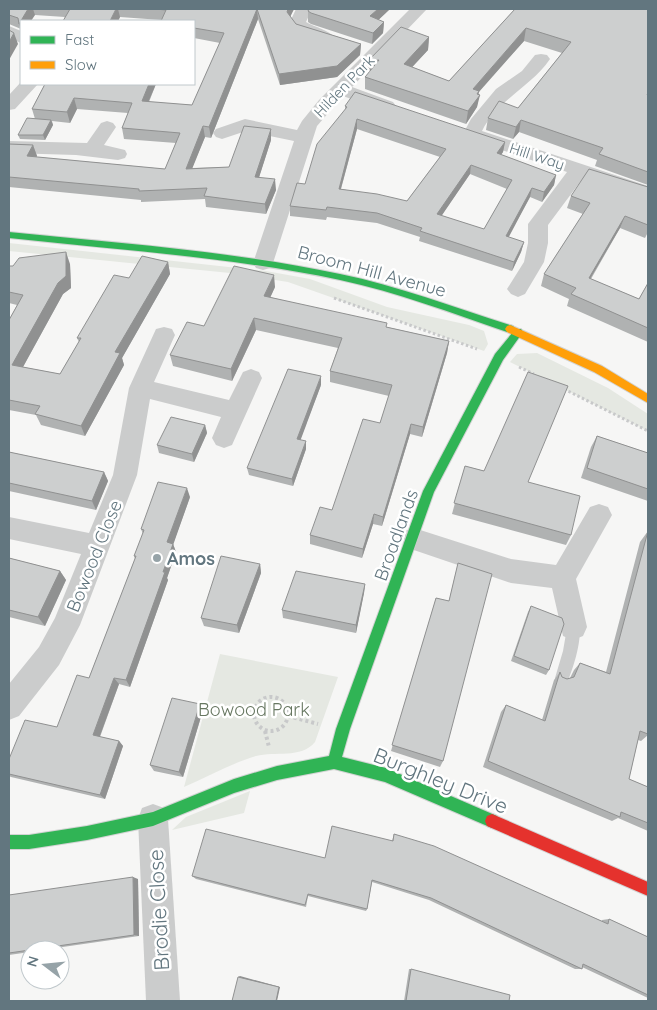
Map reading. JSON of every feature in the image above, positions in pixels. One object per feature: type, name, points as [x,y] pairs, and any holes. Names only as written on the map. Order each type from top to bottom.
[{"type":"street","name":"Hilden Park","points":[[262,263],[302,137],[315,115],[340,89],[369,50],[419,9]]},
{"type":"street","points":[[303,11],[296,24],[312,33],[344,41]]},
{"type":"street","points":[[9,31],[20,37]]},
{"type":"street","name":"Hill Way","points":[[541,59],[528,75],[502,94],[477,123],[463,131],[648,193]]},
{"type":"street","points":[[9,104],[28,85]]},
{"type":"street","points":[[340,89],[404,112]]},
{"type":"street","points":[[222,134],[245,126],[302,137]]},
{"type":"street","points":[[93,148],[107,127]]},
{"type":"street","points":[[9,147],[93,148],[118,154]]},
{"type":"street","points":[[518,289],[534,262],[538,243],[538,224],[579,170]]},
{"type":"street","name":"Broom Hill Avenue","points":[[9,235],[262,263],[314,271],[386,289],[518,332],[598,369],[648,399]]},
{"type":"street","name":"Broadlands","points":[[334,762],[343,730],[430,491],[499,357],[518,332]]},
{"type":"street","name":"Bowood Close","points":[[9,706],[49,656],[66,625],[126,475],[140,388],[164,335]]},
{"type":"street","points":[[224,438],[251,378]]},
{"type":"street","points":[[140,388],[236,411]]},
{"type":"street","points":[[573,627],[562,578],[600,515]]},
{"type":"street","points":[[9,528],[97,546]]},
{"type":"street","points":[[414,539],[511,571],[562,578]]},
{"type":"street","name":"Burghley Drive","points":[[9,842],[30,842],[87,833],[153,819],[234,786],[277,773],[334,762],[386,774],[648,889]]},
{"type":"street","name":"Brodie Close","points":[[153,819],[163,1001]]},
{"type":"lane","points":[[562,678],[570,651],[573,627]]},
{"type":"path","points":[[332,297],[499,357],[536,375]]},
{"type":"path","points":[[562,388],[648,431]]},
{"type":"path","points":[[276,696],[286,704],[288,716],[282,727],[271,732],[256,725],[254,710],[262,699],[276,696]]},
{"type":"path","points":[[288,716],[343,730]]},
{"type":"green space","points":[[9,243],[266,271],[310,279],[387,307],[469,325],[484,331],[488,344],[484,351],[288,282],[230,273],[9,251]]},
{"type":"green space","points":[[537,353],[608,388],[648,414],[648,431],[510,362],[517,354]]},
{"type":"green space","name":"Bowood Park","points":[[220,654],[338,677],[315,742],[309,747],[295,753],[256,756],[184,787]]},
{"type":"green space","points":[[250,791],[244,813],[172,830],[186,817]]},
{"type":"building","points":[[9,9],[28,9],[19,24],[18,18],[9,15]]},
{"type":"building","points":[[70,9],[116,9],[110,20],[64,20]]},
{"type":"building","points":[[155,9],[257,9],[209,127],[203,126],[186,169],[229,167],[244,126],[271,129],[255,177],[275,179],[265,204],[204,196],[207,188],[139,191],[139,189],[9,177],[9,144],[33,145],[27,156],[165,169],[180,133],[122,128],[132,103],[74,98],[67,112],[32,109],[44,85],[149,85],[142,101],[192,105],[224,33],[195,28],[195,20],[161,20],[166,10]]},
{"type":"building","points":[[257,9],[288,9],[287,12],[296,24],[361,44],[337,66],[279,74]]},
{"type":"building","points":[[309,9],[378,9],[370,16],[384,22],[373,33],[311,13],[308,11]]},
{"type":"building","points":[[515,9],[648,9],[648,172],[599,154],[603,148],[521,120],[516,127],[488,118],[499,101],[518,108],[571,42],[526,28],[473,89],[479,91],[477,94],[480,95],[468,111],[365,77],[379,60],[368,61],[401,27],[429,37],[404,64],[449,81]]},
{"type":"building","points":[[9,30],[14,33],[9,42]]},
{"type":"building","points":[[355,92],[505,142],[497,153],[556,175],[544,192],[532,188],[506,236],[524,242],[514,262],[420,231],[422,228],[377,213],[327,207],[326,210],[290,206],[297,183],[305,184],[317,144],[347,107],[345,106]],"holes":[[[357,119],[446,149],[407,201],[377,194],[339,189]],[[471,165],[512,180],[484,229],[437,214]]]},
{"type":"building","points":[[27,118],[51,120],[43,135],[18,135]]},
{"type":"building","points":[[589,169],[648,187],[648,225],[625,216],[589,278],[639,299],[648,283],[648,328],[571,294],[576,288],[544,274],[590,203],[571,196]]},
{"type":"building","points":[[66,252],[66,276],[58,283],[12,365],[60,374],[81,338],[77,338],[114,275],[129,278],[142,256],[168,262],[115,352],[120,353],[81,426],[35,414],[40,406],[9,400],[9,320],[23,295],[9,292],[9,266],[13,266],[19,258]]},
{"type":"building","points":[[234,266],[274,275],[264,296],[387,323],[386,327],[449,341],[423,427],[411,424],[383,517],[374,514],[363,549],[310,535],[320,507],[332,510],[363,419],[380,423],[392,385],[330,371],[342,338],[254,318],[231,369],[170,355],[187,322],[204,326]]},
{"type":"building","points":[[288,369],[321,376],[297,439],[306,441],[292,479],[247,468]]},
{"type":"building","points":[[528,372],[568,386],[528,482],[580,496],[571,535],[454,503],[465,466],[484,471]]},
{"type":"building","points":[[171,417],[205,425],[192,454],[157,445]]},
{"type":"building","points":[[597,436],[648,453],[648,489],[587,468]]},
{"type":"building","points":[[9,452],[104,472],[92,501],[9,483]]},
{"type":"building","points":[[158,482],[187,488],[167,542],[173,544],[163,572],[165,572],[126,680],[114,678],[93,735],[119,741],[100,795],[9,774],[9,759],[25,720],[57,727],[77,675],[89,678],[136,556],[134,556],[144,530],[141,529]]},
{"type":"building","points":[[648,531],[648,734],[640,731],[629,779],[648,787],[648,823],[621,812],[620,817],[488,761],[506,705],[545,721],[560,672],[562,677],[567,679],[574,677],[580,663],[610,674]]},
{"type":"building","points":[[221,556],[260,564],[237,625],[201,618]]},
{"type":"building","points":[[9,558],[60,571],[38,617],[9,610]]},
{"type":"building","points":[[458,563],[492,574],[443,761],[392,745],[436,598],[449,601]]},
{"type":"building","points":[[296,571],[365,584],[356,625],[282,610]]},
{"type":"building","points":[[531,606],[562,618],[564,624],[549,670],[514,656]]},
{"type":"building","points":[[172,698],[200,704],[179,772],[150,765]]},
{"type":"building","points":[[332,826],[393,841],[394,834],[434,846],[608,924],[609,919],[648,937],[648,995],[583,964],[582,969],[431,898],[372,880],[367,909],[308,894],[305,905],[192,876],[206,829],[325,858]]},
{"type":"building","points":[[133,877],[134,935],[70,944],[70,940],[20,940],[20,951],[9,953],[9,895]]},
{"type":"building","points":[[411,969],[510,995],[509,1001],[406,1001]]},
{"type":"building","points":[[238,977],[279,987],[276,1001],[232,1001]]},
{"type":"traffic: fast","points":[[9,235],[175,252],[299,269],[362,282],[510,329]]},
{"type":"traffic: fast","points":[[334,762],[343,729],[429,491],[499,357],[518,332]]},
{"type":"traffic: fast","points":[[9,842],[29,842],[87,833],[153,819],[234,786],[277,773],[334,762],[386,775],[492,821]]},
{"type":"traffic: slow","points":[[510,329],[598,369],[648,399]]},
{"type":"traffic: jam","points":[[492,821],[648,889]]},
{"type":"place","name":"Amos","points":[[157,558]]}]
